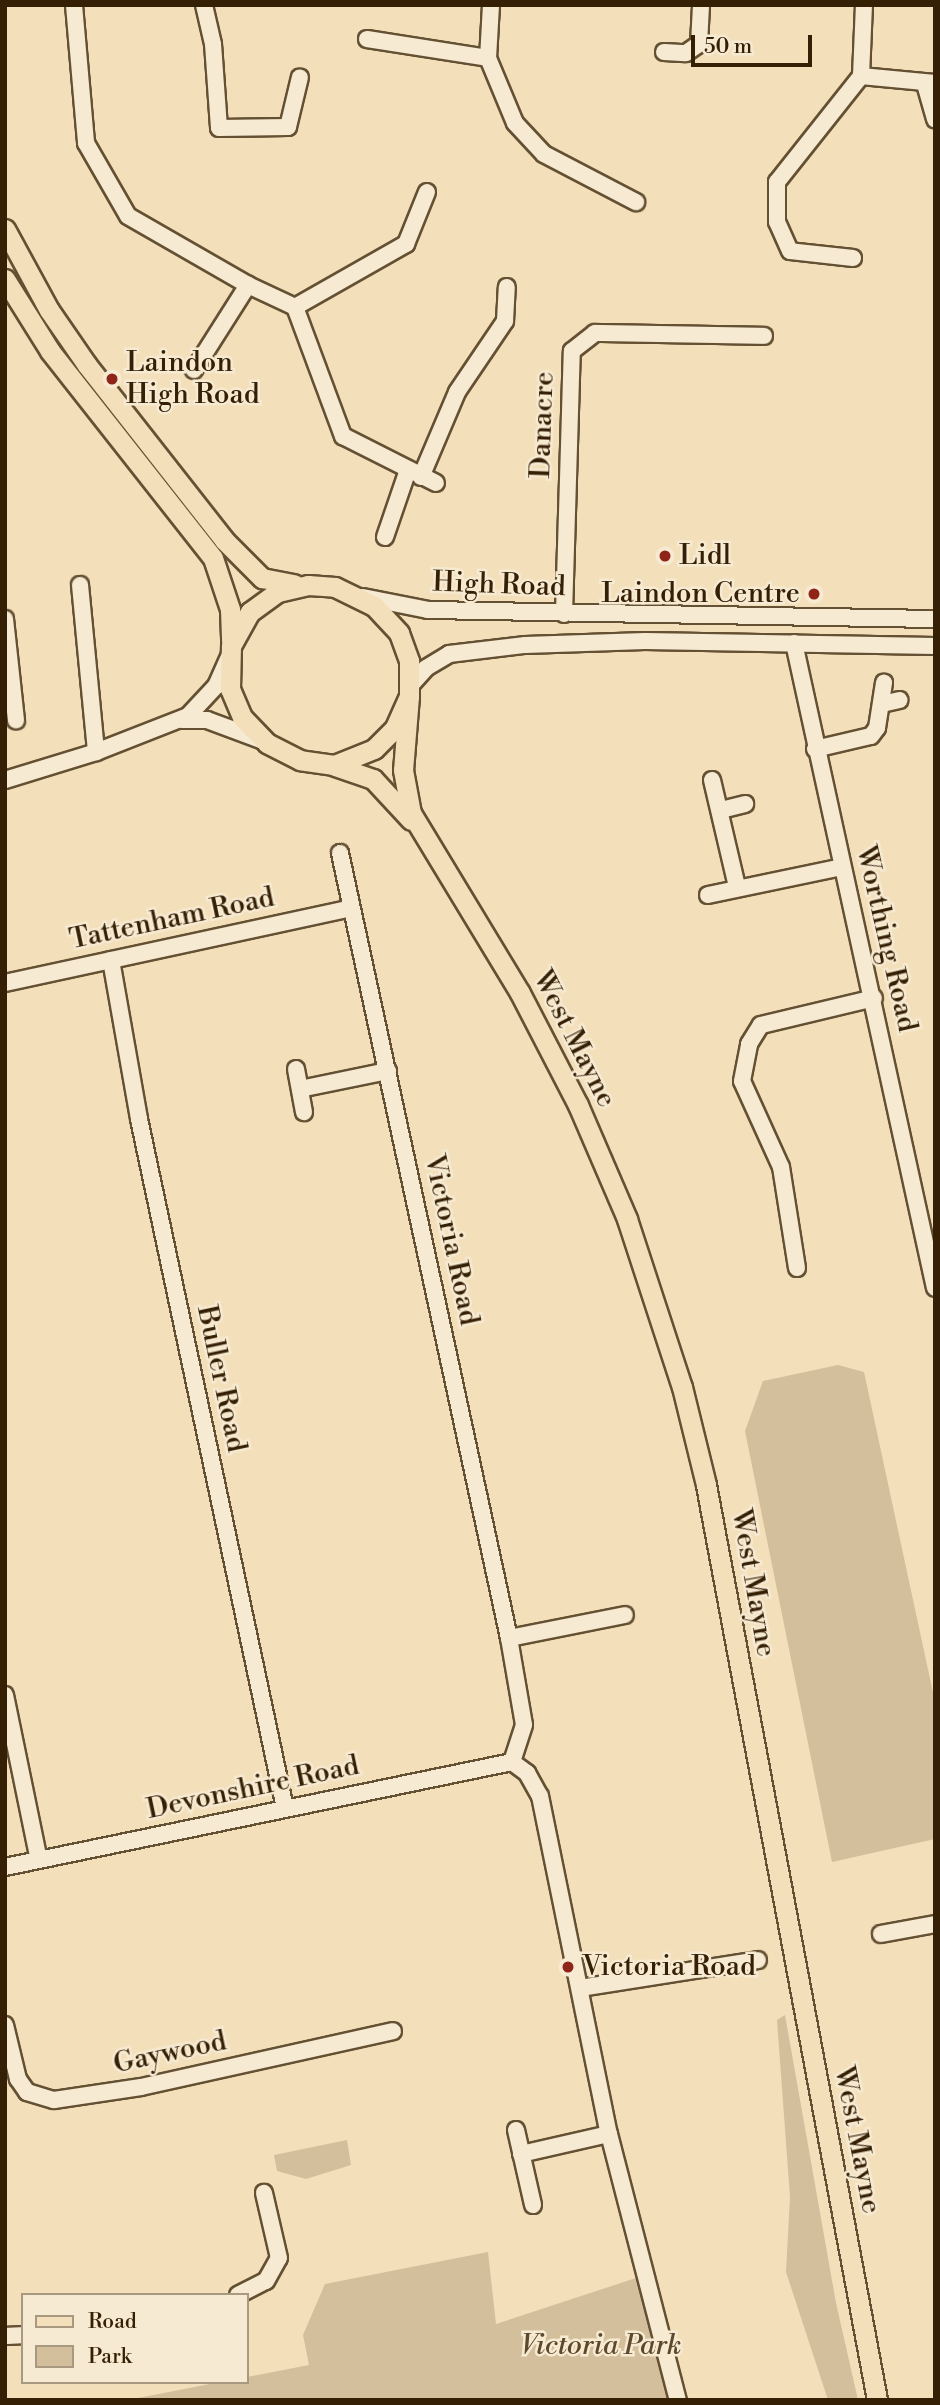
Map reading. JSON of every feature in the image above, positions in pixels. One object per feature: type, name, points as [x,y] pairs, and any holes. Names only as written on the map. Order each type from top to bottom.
[{"type":"main road","points":[[5,229],[49,310],[87,365],[230,549],[262,578],[357,596],[388,618],[399,633],[409,661],[410,691],[403,713],[383,741],[361,757],[334,765],[300,760],[267,743],[252,730],[235,703],[230,651],[230,609],[213,558],[50,351],[5,279]]},
{"type":"main road","points":[[230,651],[250,612],[265,598],[308,585]]},
{"type":"main road","name":"West Mayne","points":[[410,691],[402,770],[418,828]]},
{"type":"main road","name":"West Mayne","points":[[334,765],[373,779],[418,828],[554,1056],[622,1207],[668,1341],[706,1485],[877,2400]]},
{"type":"street","points":[[74,5],[86,142],[128,216],[248,285],[295,307],[343,436],[422,476]]},
{"type":"street","points":[[204,5],[212,44],[219,128],[288,127],[300,77]]},
{"type":"street","points":[[491,5],[488,58],[515,123],[544,155],[636,202]]},
{"type":"street","points":[[664,52],[686,52],[699,44],[701,5]]},
{"type":"street","points":[[853,258],[790,251],[777,222],[777,183],[861,76],[864,5]]},
{"type":"street","points":[[368,39],[488,58]]},
{"type":"street","points":[[861,76],[930,84],[935,121]]},
{"type":"street","points":[[295,307],[406,244],[427,192]]},
{"type":"street","points":[[194,370],[248,285]]},
{"type":"street","points":[[385,537],[422,476],[457,391],[505,321],[508,287]]},
{"type":"street","name":"Danacre","points":[[564,614],[572,351],[595,333],[764,336]]},
{"type":"street","points":[[80,585],[96,752]]},
{"type":"street","name":"High Road","points":[[357,596],[428,610],[935,618]]},
{"type":"street","points":[[5,619],[16,720]]},
{"type":"street","name":"High Road","points":[[410,691],[440,658],[480,649],[589,641],[935,646]]},
{"type":"street","name":"Worthing Road","points":[[794,643],[815,749],[874,998],[935,1288]]},
{"type":"street","points":[[5,780],[96,752],[180,721],[206,699],[230,651]]},
{"type":"street","points":[[815,749],[871,736],[882,704],[884,683]]},
{"type":"street","points":[[882,704],[900,700]]},
{"type":"street","points":[[180,721],[222,724],[267,743]]},
{"type":"street","points":[[712,780],[737,887]]},
{"type":"street","points":[[721,810],[745,804]]},
{"type":"street","name":"Victoria Road","points":[[340,853],[509,1638],[524,1725],[512,1762]]},
{"type":"street","points":[[708,895],[842,867]]},
{"type":"street","name":"Tattenham Road","points":[[5,983],[351,908]]},
{"type":"street","name":"Buller Road","points":[[111,960],[139,1119],[285,1808]]},
{"type":"street","points":[[797,1268],[781,1167],[742,1080],[749,1044],[761,1025],[874,998]]},
{"type":"street","points":[[296,1069],[304,1112]]},
{"type":"street","points":[[300,1089],[388,1072]]},
{"type":"street","points":[[509,1638],[625,1615]]},
{"type":"street","points":[[5,1695],[39,1860]]},
{"type":"street","points":[[512,1762],[527,1773],[540,1796],[609,2134],[678,2400]]},
{"type":"street","name":"Devonshire Road","points":[[5,1867],[512,1762]]},
{"type":"street","points":[[881,1934],[935,1924]]},
{"type":"street","points":[[580,1988],[758,1961]]},
{"type":"street","name":"Gaywood","points":[[5,2025],[18,2079],[27,2092],[54,2101],[141,2087],[393,2031]]},
{"type":"street","points":[[516,2130],[533,2205]]},
{"type":"street","points":[[521,2154],[609,2134]]},
{"type":"street","points":[[242,2293],[266,2281],[279,2258],[264,2193]]},
{"type":"green space","points":[[838,1365],[864,1372],[935,1702],[935,1839],[832,1862],[745,1431],[763,1381]]},
{"type":"green space","points":[[785,2015],[836,2303],[858,2400],[828,2400],[786,2272],[790,2197],[777,2020]]},
{"type":"green space","points":[[347,2140],[351,2165],[306,2179],[277,2171],[274,2155]]},
{"type":"green space","name":"Victoria Park","points":[[488,2252],[496,2324],[639,2277],[672,2400],[128,2400],[210,2384],[248,2384],[248,2377],[309,2365],[303,2335],[325,2284]]},
{"type":"place","name":"Laindon High Road","points":[[112,379]]},
{"type":"place","name":"Lidl","points":[[665,556]]},
{"type":"place","name":"Laindon Centre","points":[[814,594]]},
{"type":"place","name":"Victoria Road","points":[[568,1967]]}]
